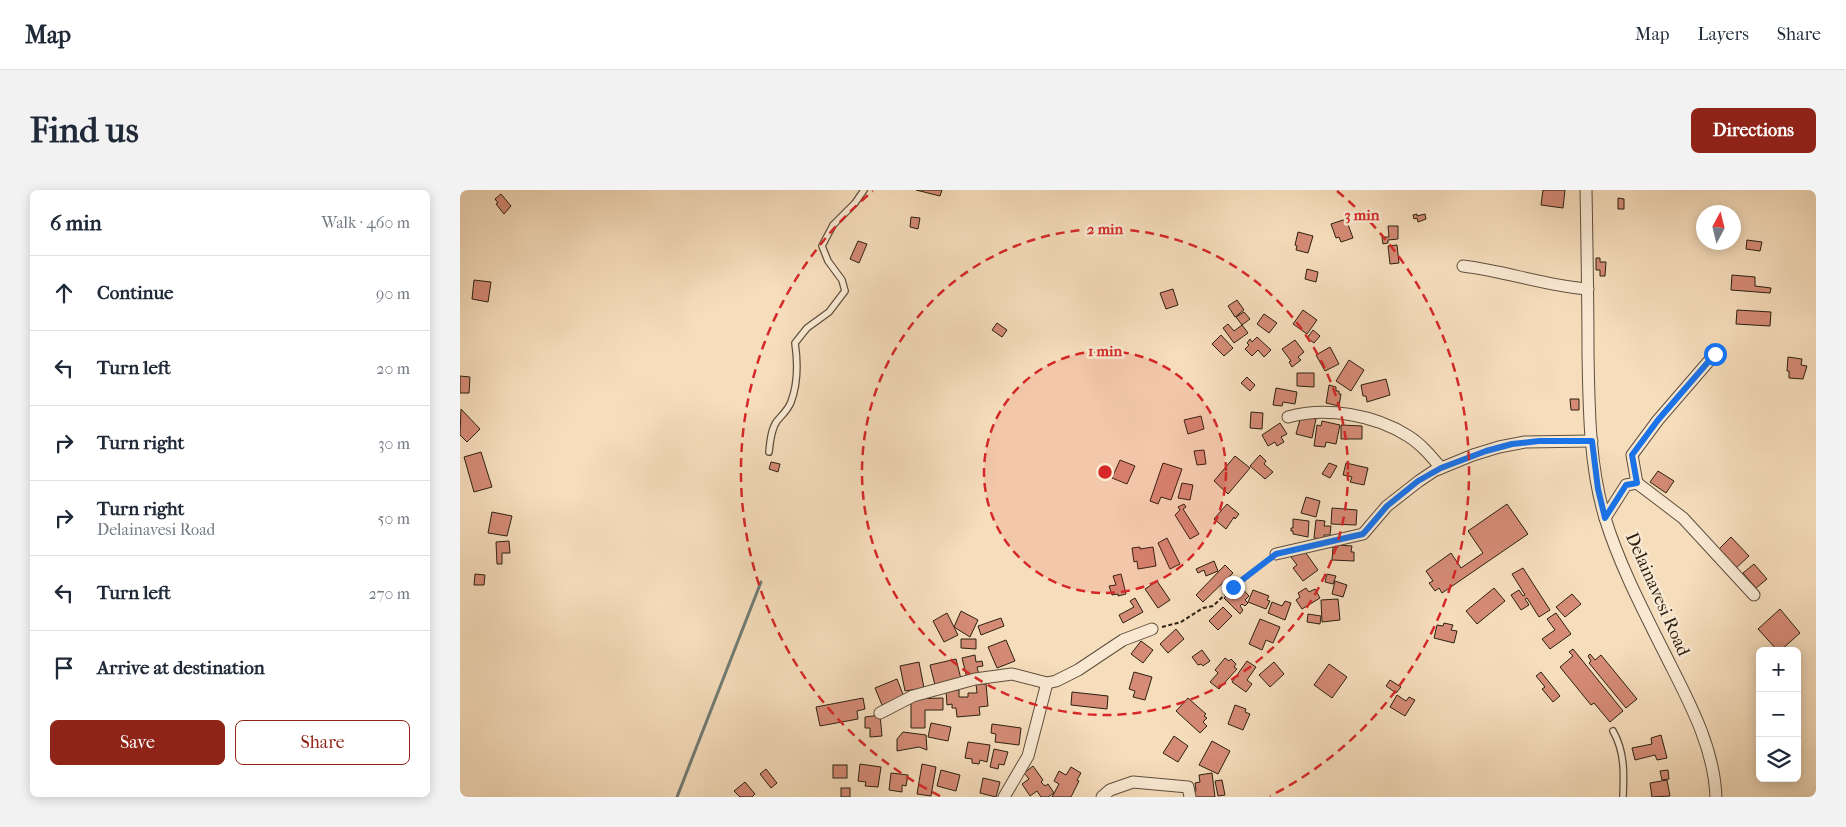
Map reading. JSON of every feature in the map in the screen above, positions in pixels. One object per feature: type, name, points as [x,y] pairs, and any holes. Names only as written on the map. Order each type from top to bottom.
[{"type":"street","name":"Delainavesi Road","points":[[1586,190],[1589,404],[1598,489],[1605,518],[1637,599],[1698,720],[1710,759],[1716,786],[1716,797]]},
{"type":"street","points":[[1463,266],[1588,289]]},
{"type":"street","points":[[1715,354],[1658,420],[1632,455],[1637,483],[1683,518],[1754,595]]},
{"type":"street","points":[[1288,417],[1319,412],[1356,416],[1380,423],[1400,431],[1415,441],[1441,468]]},
{"type":"street","points":[[1276,554],[1363,534],[1387,506],[1418,481],[1441,468],[1486,451],[1512,444],[1539,441],[1592,441]]},
{"type":"street","points":[[1605,518],[1626,485],[1637,483]]},
{"type":"street","points":[[880,713],[913,696],[975,679],[1012,674],[1047,683],[1056,681],[1078,670],[1122,640],[1152,629]]},
{"type":"street","points":[[1004,797],[1028,756],[1047,683]]},
{"type":"street","points":[[1102,797],[1110,790],[1133,782],[1188,787],[1190,797]]},
{"type":"lane","points":[[769,452],[770,439],[775,423],[786,411],[793,394],[798,368],[795,343],[807,328],[830,312],[845,291],[842,280],[828,261],[822,246],[833,224],[855,203],[864,190]]},
{"type":"lane","points":[[1613,731],[1619,742],[1623,760],[1623,797]]},
{"type":"path","points":[[1152,629],[1181,622],[1203,608],[1214,606],[1233,587],[1276,554]]},
{"type":"building","points":[[916,190],[942,190],[940,196]]},
{"type":"building","points":[[1543,190],[1565,190],[1563,208],[1541,205]]},
{"type":"building","points":[[501,194],[511,206],[504,214],[496,204],[498,203],[495,199]]},
{"type":"building","points":[[1618,198],[1624,199],[1624,209],[1618,209]]},
{"type":"building","points":[[1417,214],[1417,216],[1425,214],[1426,219],[1418,222],[1417,218],[1414,219],[1413,215]]},
{"type":"building","points":[[911,217],[920,218],[918,229],[910,227]]},
{"type":"building","points":[[1346,219],[1353,238],[1341,242],[1339,237],[1336,238],[1331,224]]},
{"type":"building","points":[[1388,226],[1398,226],[1398,239],[1388,240],[1388,243],[1383,244],[1382,237],[1389,237]]},
{"type":"building","points":[[1298,232],[1313,236],[1308,253],[1296,250],[1297,246],[1295,245]]},
{"type":"building","points":[[1747,240],[1762,242],[1760,251],[1746,249]]},
{"type":"building","points":[[858,241],[867,244],[859,263],[850,259]]},
{"type":"building","points":[[1397,245],[1399,263],[1390,264],[1388,246]]},
{"type":"building","points":[[1596,258],[1600,258],[1600,262],[1606,262],[1605,276],[1600,276],[1600,270],[1596,270]]},
{"type":"building","points":[[1307,269],[1318,272],[1316,282],[1305,279]]},
{"type":"building","points":[[1732,275],[1755,277],[1755,286],[1771,288],[1770,293],[1731,290]]},
{"type":"building","points":[[474,280],[491,282],[488,302],[472,299]]},
{"type":"building","points":[[1173,289],[1178,305],[1166,309],[1160,293]]},
{"type":"building","points":[[1237,300],[1244,310],[1235,317],[1228,306]]},
{"type":"building","points":[[1303,310],[1317,320],[1307,334],[1293,324]]},
{"type":"building","points":[[1737,310],[1771,312],[1770,326],[1736,324]]},
{"type":"building","points":[[1244,312],[1250,319],[1242,325],[1236,317]]},
{"type":"building","points":[[1264,314],[1277,323],[1269,333],[1257,324]]},
{"type":"building","points":[[997,323],[1007,330],[1002,337],[992,330]]},
{"type":"building","points":[[1228,324],[1234,331],[1242,325],[1248,333],[1234,343],[1223,328]]},
{"type":"building","points":[[1313,330],[1320,336],[1314,343],[1307,338]]},
{"type":"building","points":[[1221,335],[1233,348],[1224,356],[1212,344]]},
{"type":"building","points":[[1257,337],[1271,350],[1264,357],[1258,350],[1252,356],[1245,349],[1249,345],[1247,343],[1250,339],[1252,342]]},
{"type":"building","points":[[1295,340],[1304,352],[1298,357],[1301,360],[1292,367],[1289,362],[1291,361],[1282,349]]},
{"type":"building","points":[[1330,347],[1339,364],[1325,371],[1316,355]]},
{"type":"building","points":[[1788,357],[1802,359],[1801,365],[1807,366],[1803,379],[1789,378],[1789,371],[1787,371]]},
{"type":"building","points":[[1349,360],[1364,370],[1351,391],[1336,381]]},
{"type":"building","points":[[1297,373],[1314,373],[1314,387],[1297,386]]},
{"type":"building","points":[[460,376],[470,377],[469,393],[460,393]]},
{"type":"building","points":[[1247,377],[1255,385],[1250,391],[1241,383]]},
{"type":"building","points":[[1386,379],[1390,395],[1367,402],[1366,396],[1363,396],[1361,385]]},
{"type":"building","points":[[1329,385],[1336,387],[1336,391],[1339,391],[1339,394],[1341,394],[1339,406],[1326,403]]},
{"type":"building","points":[[1276,388],[1297,392],[1295,404],[1283,402],[1282,406],[1273,405]]},
{"type":"building","points":[[1570,399],[1579,399],[1579,410],[1571,410]]},
{"type":"building","points":[[461,409],[480,429],[467,442],[460,435]]},
{"type":"building","points":[[1251,412],[1263,413],[1262,429],[1250,428]]},
{"type":"building","points":[[1201,416],[1204,429],[1188,434],[1184,420]]},
{"type":"building","points":[[1301,416],[1316,419],[1312,438],[1296,434]]},
{"type":"building","points":[[1322,421],[1340,425],[1336,444],[1326,442],[1325,447],[1314,446],[1317,425],[1321,426]]},
{"type":"building","points":[[1280,423],[1287,434],[1281,437],[1284,442],[1277,446],[1275,442],[1268,446],[1262,435]]},
{"type":"building","points":[[1341,425],[1362,426],[1362,439],[1341,439]]},
{"type":"building","points":[[1204,450],[1206,464],[1197,465],[1194,451]]},
{"type":"building","points":[[481,452],[492,487],[474,492],[464,457]]},
{"type":"building","points":[[1260,455],[1266,461],[1264,464],[1273,472],[1265,479],[1250,466]]},
{"type":"building","points":[[1235,456],[1250,468],[1228,494],[1214,481]]},
{"type":"building","points":[[1120,460],[1135,466],[1127,484],[1112,478]]},
{"type":"building","points":[[771,462],[780,464],[778,472],[769,469]]},
{"type":"building","points":[[1163,463],[1182,469],[1171,500],[1161,497],[1158,504],[1150,501]]},
{"type":"building","points":[[1329,463],[1337,466],[1330,478],[1322,474]]},
{"type":"building","points":[[1346,463],[1368,468],[1364,485],[1350,482],[1352,477],[1343,475]]},
{"type":"building","points":[[1658,471],[1674,481],[1666,493],[1650,482]]},
{"type":"building","points":[[1182,483],[1193,485],[1190,500],[1178,498]]},
{"type":"building","points":[[1306,497],[1320,501],[1316,517],[1301,513]]},
{"type":"building","points":[[1184,504],[1186,507],[1183,509],[1199,534],[1190,539],[1175,515],[1180,510],[1178,507]]},
{"type":"building","points":[[1227,504],[1239,514],[1235,519],[1234,517],[1226,529],[1214,519]]},
{"type":"building","points":[[1507,504],[1528,534],[1442,593],[1439,588],[1435,591],[1429,583],[1433,581],[1426,571],[1451,553],[1461,568],[1483,553],[1468,531]]},
{"type":"building","points":[[1332,508],[1357,510],[1356,525],[1331,524]]},
{"type":"building","points":[[492,512],[512,516],[507,536],[488,533]]},
{"type":"building","points":[[1293,519],[1309,521],[1308,537],[1293,534],[1291,528],[1293,528]]},
{"type":"building","points":[[1316,520],[1325,521],[1324,526],[1331,526],[1330,535],[1324,535],[1324,539],[1314,538]]},
{"type":"building","points":[[1731,537],[1749,556],[1735,569],[1717,551]]},
{"type":"building","points":[[1167,538],[1180,564],[1170,569],[1158,543]]},
{"type":"building","points":[[509,541],[510,553],[502,553],[502,564],[497,564],[496,542]]},
{"type":"building","points":[[1338,545],[1352,546],[1351,552],[1354,552],[1354,561],[1332,560],[1333,547],[1338,547]]},
{"type":"building","points":[[1140,547],[1140,549],[1153,547],[1156,566],[1138,569],[1137,561],[1134,562],[1132,548]]},
{"type":"building","points":[[1303,549],[1318,570],[1303,581],[1293,568],[1297,565],[1291,557]]},
{"type":"building","points":[[1214,561],[1218,571],[1206,576],[1204,570],[1198,573],[1196,569]]},
{"type":"building","points":[[1754,564],[1767,579],[1756,588],[1743,573]]},
{"type":"building","points":[[1225,565],[1233,573],[1203,602],[1196,595]]},
{"type":"building","points":[[1523,568],[1550,610],[1539,617],[1527,598],[1525,599],[1529,605],[1521,610],[1511,595],[1519,590],[1523,596],[1525,595],[1512,574]]},
{"type":"building","points":[[475,574],[485,575],[484,585],[474,585]]},
{"type":"building","points":[[1121,574],[1126,594],[1112,595],[1109,586],[1116,585],[1113,576]]},
{"type":"building","points":[[1327,574],[1336,576],[1333,584],[1325,582]]},
{"type":"building","points":[[1157,581],[1170,600],[1158,608],[1145,589]]},
{"type":"building","points":[[1335,581],[1347,585],[1343,597],[1332,594]]},
{"type":"building","points":[[1238,584],[1249,596],[1245,600],[1248,603],[1245,606],[1242,604],[1240,606],[1243,610],[1240,614],[1224,598]]},
{"type":"building","points":[[1306,588],[1309,592],[1315,589],[1320,598],[1302,609],[1296,600],[1300,597],[1298,593]]},
{"type":"building","points":[[1494,588],[1505,601],[1477,624],[1466,611]]},
{"type":"building","points":[[1253,590],[1269,596],[1267,600],[1270,601],[1266,609],[1248,602]]},
{"type":"building","points":[[1572,594],[1581,604],[1565,617],[1556,607]]},
{"type":"building","points":[[1135,598],[1143,612],[1123,623],[1119,615],[1134,607],[1130,601]]},
{"type":"building","points":[[1338,599],[1340,620],[1322,622],[1321,600]]},
{"type":"building","points":[[1285,601],[1291,603],[1285,620],[1268,613],[1272,602],[1282,606]]},
{"type":"building","points":[[1223,607],[1232,616],[1218,630],[1209,621]]},
{"type":"building","points":[[1780,609],[1800,633],[1784,647],[1774,647],[1758,629]]},
{"type":"building","points":[[961,611],[978,620],[970,637],[954,627]]},
{"type":"building","points":[[947,613],[958,635],[944,642],[933,621]]},
{"type":"building","points":[[1556,613],[1571,634],[1550,649],[1542,639],[1555,630],[1547,619]]},
{"type":"building","points":[[1308,614],[1321,616],[1320,624],[1307,622]]},
{"type":"building","points":[[1001,618],[1004,626],[981,635],[978,626]]},
{"type":"building","points":[[1260,619],[1280,627],[1273,643],[1266,640],[1262,650],[1249,644]]},
{"type":"building","points":[[1444,623],[1453,625],[1451,630],[1457,631],[1454,643],[1434,638],[1437,625],[1443,626]]},
{"type":"building","points":[[1176,629],[1184,639],[1168,653],[1160,644]]},
{"type":"building","points":[[961,639],[976,639],[976,649],[961,648]]},
{"type":"building","points":[[1006,640],[1015,661],[997,668],[988,647]]},
{"type":"building","points":[[1141,641],[1153,650],[1143,663],[1131,654]]},
{"type":"building","points":[[1573,649],[1623,711],[1610,722],[1594,703],[1591,705],[1560,667],[1573,656],[1569,652]]},
{"type":"building","points":[[1202,650],[1210,661],[1203,666],[1201,664],[1198,665],[1192,657]]},
{"type":"building","points":[[1590,654],[1595,660],[1601,655],[1637,699],[1626,708],[1589,663],[1591,661],[1588,656]]},
{"type":"building","points":[[975,655],[976,662],[982,661],[983,666],[977,667],[979,675],[967,678],[962,658]]},
{"type":"building","points":[[1225,658],[1229,661],[1231,659],[1236,664],[1234,667],[1237,669],[1219,689],[1210,682],[1218,673],[1215,670]]},
{"type":"building","points":[[956,659],[961,679],[935,685],[930,665]]},
{"type":"building","points":[[1247,661],[1256,667],[1247,680],[1252,684],[1246,692],[1232,682]]},
{"type":"building","points":[[919,662],[924,688],[905,691],[900,666]]},
{"type":"building","points":[[1274,662],[1284,674],[1270,687],[1259,675]]},
{"type":"building","points":[[1329,664],[1347,677],[1332,698],[1314,685]]},
{"type":"building","points":[[1134,672],[1152,677],[1145,700],[1133,697],[1135,691],[1129,689]]},
{"type":"building","points":[[1541,672],[1560,696],[1553,702],[1542,689],[1545,687],[1536,676]]},
{"type":"building","points":[[897,679],[904,697],[882,705],[875,688]]},
{"type":"building","points":[[1390,680],[1401,687],[1396,693],[1386,686]]},
{"type":"building","points":[[976,684],[986,684],[988,706],[979,707],[980,715],[957,717],[956,708],[952,708],[952,704],[947,705],[946,691],[959,690],[959,697],[968,697],[968,693],[977,693]]},
{"type":"building","points":[[1072,692],[1108,696],[1107,709],[1071,705]]},
{"type":"building","points":[[1397,695],[1406,701],[1409,697],[1415,700],[1405,716],[1390,707]]},
{"type":"building","points":[[863,698],[865,709],[857,711],[858,719],[820,726],[816,707]]},
{"type":"building","points":[[943,698],[943,710],[925,710],[925,728],[911,728],[911,699]]},
{"type":"building","points":[[1188,698],[1206,714],[1204,716],[1207,718],[1203,722],[1207,726],[1200,733],[1176,711]]},
{"type":"building","points":[[1235,705],[1246,709],[1245,712],[1250,714],[1243,730],[1228,724]]},
{"type":"building","points":[[880,715],[882,736],[870,737],[870,728],[865,728],[865,717]]},
{"type":"building","points":[[931,723],[951,727],[948,741],[928,737]]},
{"type":"building","points":[[992,724],[1021,728],[1019,745],[995,742],[996,734],[991,733]]},
{"type":"building","points":[[903,732],[926,735],[927,750],[919,747],[897,751],[897,739]]},
{"type":"building","points":[[1661,735],[1667,758],[1657,760],[1655,755],[1635,760],[1632,748],[1652,744],[1651,738]]},
{"type":"building","points":[[1174,736],[1188,746],[1178,762],[1163,753]]},
{"type":"building","points":[[1212,741],[1230,751],[1218,774],[1199,765]]},
{"type":"building","points":[[968,742],[990,745],[987,762],[980,760],[979,764],[972,763],[972,759],[965,758]]},
{"type":"building","points":[[994,749],[1008,752],[1004,765],[999,764],[998,769],[990,767]]},
{"type":"building","points":[[860,764],[881,767],[878,787],[865,786],[866,782],[858,781]]},
{"type":"building","points":[[922,764],[936,767],[931,796],[917,794]]},
{"type":"building","points":[[833,765],[847,765],[847,778],[833,778]]},
{"type":"building","points":[[1033,766],[1043,780],[1041,782],[1045,786],[1048,784],[1054,793],[1048,797],[1041,797],[1037,791],[1030,796],[1022,784],[1029,779],[1024,773]]},
{"type":"building","points":[[1071,767],[1081,773],[1071,797],[1052,797],[1059,784],[1054,781],[1059,771],[1066,775]]},
{"type":"building","points":[[766,769],[777,783],[771,788],[760,774]]},
{"type":"building","points":[[941,770],[960,775],[956,791],[937,786]]},
{"type":"building","points":[[1668,770],[1669,779],[1662,780],[1660,771]]},
{"type":"building","points":[[891,773],[908,775],[906,786],[902,785],[902,792],[889,790]]},
{"type":"building","points":[[1212,773],[1215,797],[1193,797],[1192,791],[1196,791],[1195,783],[1200,782],[1199,775]]},
{"type":"building","points":[[983,778],[1000,782],[996,797],[980,793]]},
{"type":"building","points":[[1222,780],[1225,795],[1218,796],[1215,781]]},
{"type":"building","points":[[1667,780],[1670,796],[1652,797],[1650,783]]},
{"type":"building","points":[[745,782],[755,794],[752,797],[740,797],[734,791]]},
{"type":"building","points":[[841,788],[850,788],[850,797],[841,797]]},
{"type":"waterway","points":[[677,797],[761,582]]},
{"type":"route","points":[[1233,587],[1276,554],[1363,534],[1387,506],[1426,475],[1473,455],[1512,444],[1539,441],[1592,441],[1598,489],[1605,518],[1626,485],[1637,483],[1632,455],[1658,420],[1715,354]]}]
